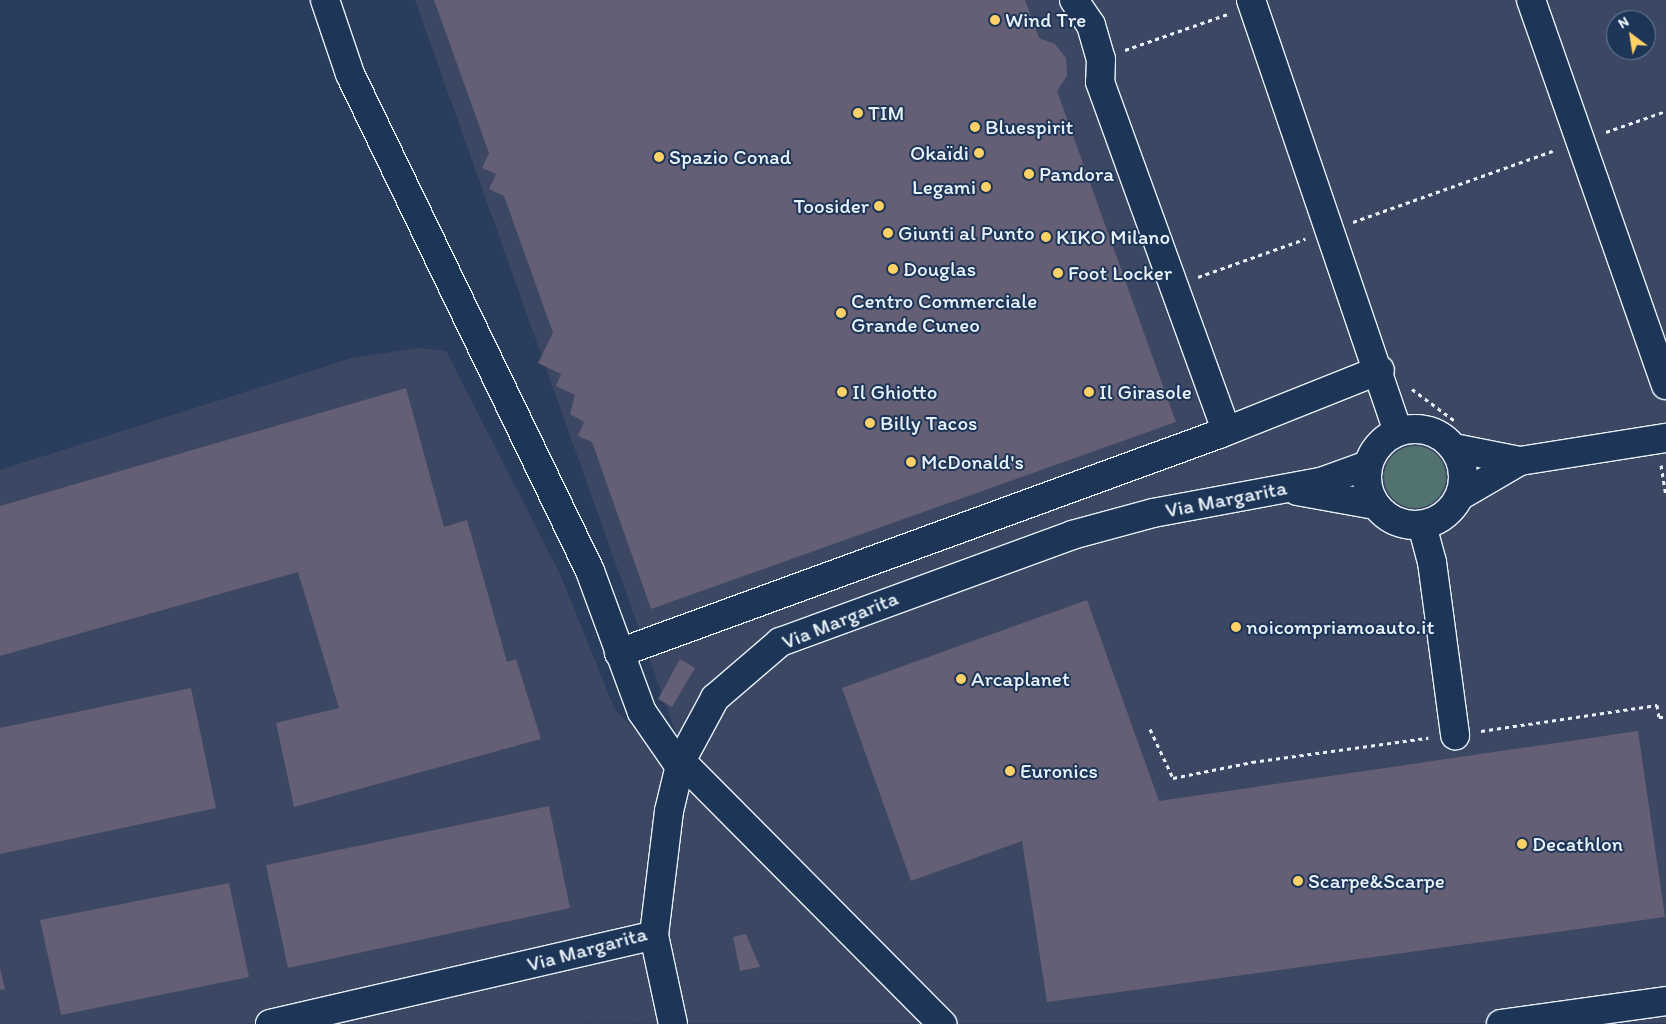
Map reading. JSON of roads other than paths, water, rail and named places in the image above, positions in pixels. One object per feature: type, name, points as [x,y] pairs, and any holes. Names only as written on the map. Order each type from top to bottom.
[{"type":"street","points":[[325,0],[350,74],[590,571],[642,712],[681,764],[942,1024]]},
{"type":"street","points":[[1074,0],[1091,25],[1101,59],[1100,82],[1226,431]]},
{"type":"street","points":[[1530,0],[1666,385]]},
{"type":"street","points":[[1252,3],[1382,376],[1398,432]]},
{"type":"street","points":[[619,653],[1226,431],[1382,376]]},
{"type":"street","points":[[1382,376],[1429,430],[1454,448],[1520,461],[1666,438]]},
{"type":"street","points":[[1429,430],[1398,432],[1375,451],[1368,465],[1369,492],[1375,505],[1396,522],[1432,522],[1460,496],[1520,461]]},
{"type":"street","points":[[1454,448],[1464,477],[1460,496]]},
{"type":"street","name":"Via Margarita","points":[[270,1024],[654,935],[669,811],[681,764],[716,698],[780,642],[1072,535],[1153,513],[1334,478],[1368,465]]},
{"type":"street","points":[[1289,487],[1305,496],[1375,505]]},
{"type":"street","points":[[1432,522],[1432,562],[1455,735]]},
{"type":"street","points":[[654,935],[673,1024]]},
{"type":"street","points":[[1500,1024],[1666,1001]]},
{"type":"place","name":"Wind Tre","points":[[995,20]]},
{"type":"place","name":"TIM","points":[[858,113]]},
{"type":"place","name":"Bluespirit","points":[[975,127]]},
{"type":"place","name":"Okaïdi","points":[[979,153]]},
{"type":"place","name":"Spazio Conad","points":[[659,157]]},
{"type":"place","name":"Pandora","points":[[1029,174]]},
{"type":"place","name":"Legami","points":[[986,187]]},
{"type":"place","name":"Toosider","points":[[879,206]]},
{"type":"place","name":"Giunti al Punto","points":[[888,233]]},
{"type":"place","name":"KIKO Milano","points":[[1046,237]]},
{"type":"place","name":"Douglas","points":[[893,269]]},
{"type":"place","name":"Foot Locker","points":[[1058,273]]},
{"type":"place","name":"Centro Commerciale Grande Cuneo","points":[[841,313]]},
{"type":"place","name":"Il Ghiotto","points":[[842,392]]},
{"type":"place","name":"Il Girasole","points":[[1089,392]]},
{"type":"place","name":"Billy Tacos","points":[[870,423]]},
{"type":"place","name":"McDonald's","points":[[911,462]]},
{"type":"place","name":"noicompriamoauto.it","points":[[1236,627]]},
{"type":"place","name":"Arcaplanet","points":[[961,679]]},
{"type":"place","name":"Euronics","points":[[1010,771]]},
{"type":"place","name":"Decathlon","points":[[1522,844]]},
{"type":"place","name":"Scarpe&Scarpe","points":[[1298,881]]}]
